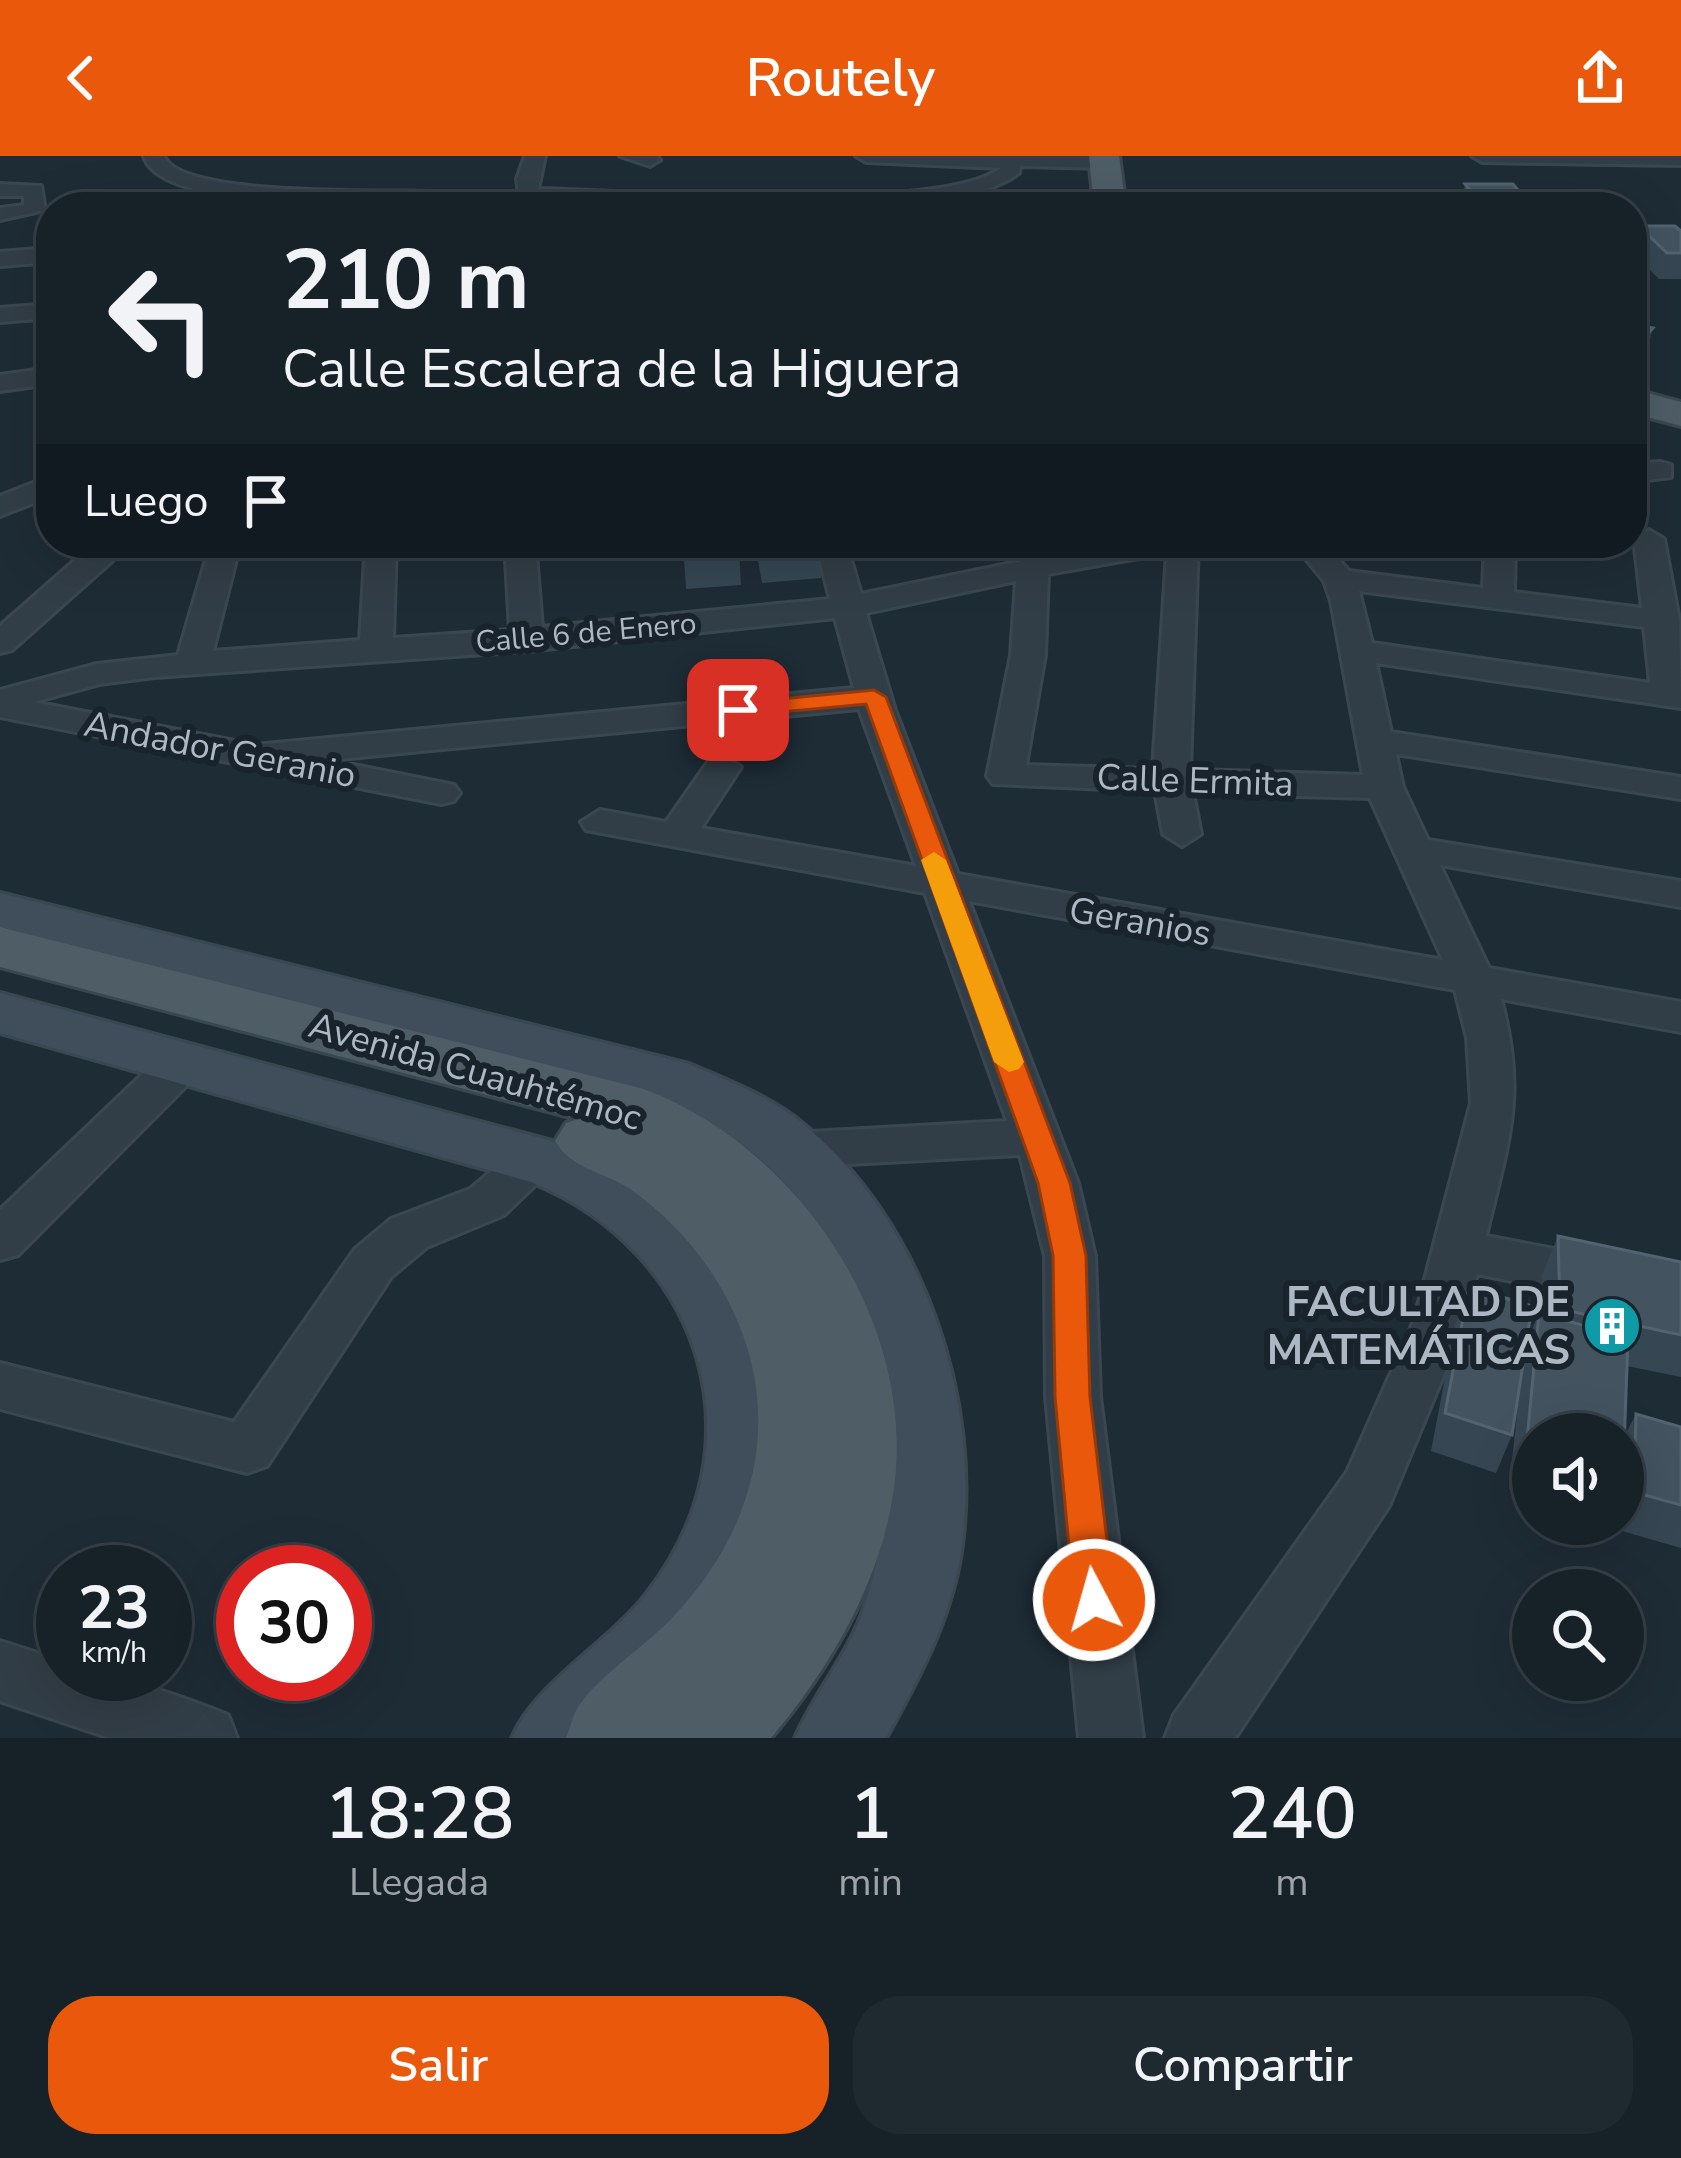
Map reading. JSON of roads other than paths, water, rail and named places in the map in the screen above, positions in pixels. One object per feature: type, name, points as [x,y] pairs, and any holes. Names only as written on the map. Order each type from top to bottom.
[{"type":"main road","points":[[1112,158],[1120,192]]},
{"type":"main road","name":"Avenida Cuauhtémoc","points":[[0,947],[619,1108],[694,1143],[759,1201],[809,1268],[842,1341],[855,1422],[847,1528],[807,1612],[773,1666],[707,1738]]},
{"type":"main road","name":"Avenida Cuauhtémoc","points":[[0,977],[215,1030],[574,1133],[656,1170],[715,1220],[761,1285],[789,1349],[803,1427],[781,1533],[734,1612],[685,1673],[614,1738]]},
{"type":"main road","points":[[368,1001],[423,1054]]},
{"type":"street","points":[[154,156],[157,167],[176,180],[248,192]]},
{"type":"street","points":[[529,192],[527,179],[535,156]]},
{"type":"street","points":[[1482,156],[1681,159]]},
{"type":"street","points":[[976,192],[1007,176],[1006,158]]},
{"type":"street","points":[[861,160],[1112,158]]},
{"type":"street","points":[[260,192],[374,173]]},
{"type":"street","points":[[0,190],[31,201],[0,214]]},
{"type":"street","points":[[0,260],[36,256]]},
{"type":"street","points":[[0,315],[36,312]]},
{"type":"street","points":[[0,383],[36,378]]},
{"type":"street","points":[[0,507],[36,491]]},
{"type":"street","points":[[1647,538],[1681,553]]},
{"type":"street","points":[[0,643],[96,558]]},
{"type":"street","points":[[193,663],[221,558]]},
{"type":"street","points":[[376,649],[380,558]]},
{"type":"street","points":[[521,558],[527,641]]},
{"type":"street","points":[[836,558],[874,697],[1038,1137],[1070,1256],[1072,1397],[1111,1738]]},
{"type":"street","name":"Calle 6 de Enero","points":[[0,704],[97,674],[193,663],[527,641],[848,607],[1075,558]]},
{"type":"street","points":[[1182,834],[1171,779],[1183,558]]},
{"type":"street","points":[[1196,1738],[1369,1488],[1440,1321],[1494,1103],[1489,1038],[1475,983],[1379,763],[1339,579],[1321,558]]},
{"type":"street","points":[[1498,599],[1499,558]]},
{"type":"street","points":[[1354,650],[1675,697],[1663,620],[1646,558]]},
{"type":"street","name":"Calle Ermita","points":[[1033,565],[1028,655],[1006,776],[1171,779],[1379,763],[1681,788]]},
{"type":"street","points":[[1339,579],[1663,620]]},
{"type":"street","points":[[256,756],[874,697]]},
{"type":"street","name":"Andador Geranio","points":[[0,704],[441,794]]},
{"type":"street","points":[[675,838],[723,767]]},
{"type":"street","name":"Geranios","points":[[600,822],[1681,1017]]},
{"type":"street","points":[[1413,849],[1681,894]]},
{"type":"street","points":[[0,910],[667,1079],[740,1112],[792,1150],[851,1222],[897,1305],[925,1396],[927,1507],[903,1617],[838,1738]]},
{"type":"street","points":[[0,1013],[186,1059],[537,1160],[621,1197],[676,1244],[719,1304],[738,1361],[744,1435],[736,1504],[711,1568],[666,1640],[602,1704],[556,1738]]},
{"type":"street","points":[[0,1241],[186,1059]]},
{"type":"street","points":[[792,1150],[1038,1137]]},
{"type":"street","points":[[0,1386],[247,1449],[373,1263],[409,1233],[487,1202],[537,1160]]},
{"type":"street","points":[[1457,1250],[1681,1294]]},
{"type":"street","points":[[0,1671],[205,1738]]},
{"type":"place","name":"FACULTAD DE MATEMÁTICAS","points":[[1612,1326]]}]
